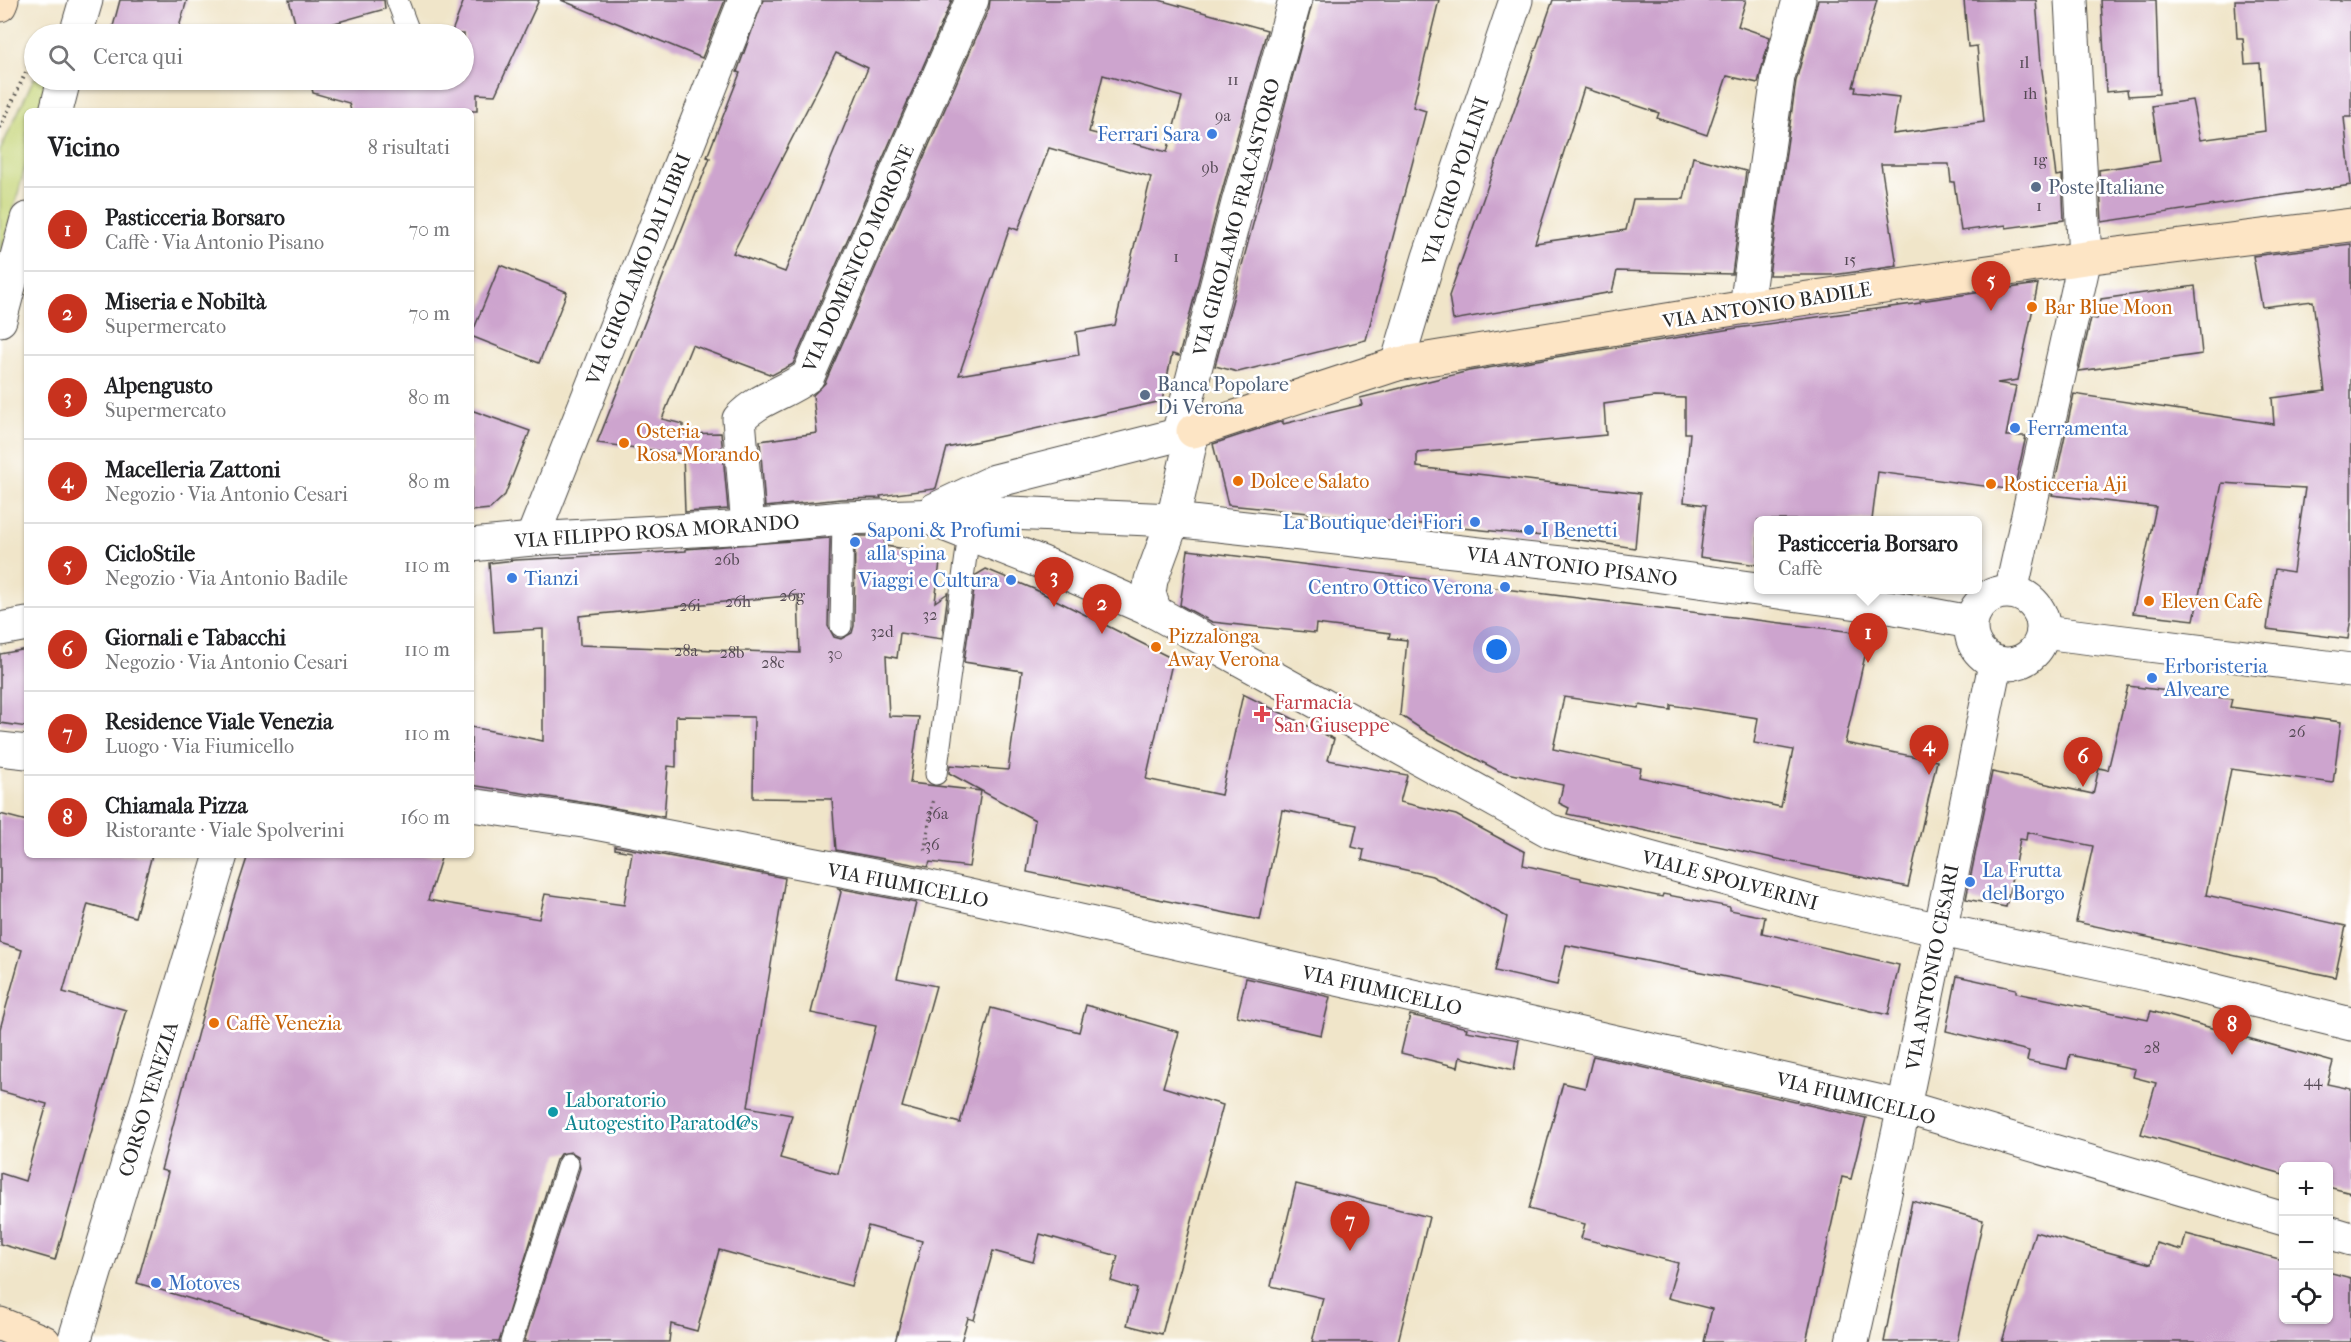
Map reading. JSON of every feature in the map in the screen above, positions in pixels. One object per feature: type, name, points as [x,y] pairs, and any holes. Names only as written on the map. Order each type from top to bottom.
[{"type":"street","points":[[0,5],[2,0]]},
{"type":"street","points":[[79,24],[86,0]]},
{"type":"street","name":"VIA GIROLAMO DAI LIBRI","points":[[532,539],[745,0]]},
{"type":"street","name":"VIA DOMENICO MORONE","points":[[748,527],[739,419],[751,406],[799,383],[808,376],[972,0]]},
{"type":"street","name":"VIA GIROLAMO FRACASTORO","points":[[1186,433],[1238,203],[1295,0]]},
{"type":"street","name":"VIA CIRO POLLINI","points":[[1397,363],[1429,257],[1516,0]]},
{"type":"street","points":[[1746,307],[1778,77],[1799,0]]},
{"type":"street","points":[[2011,591],[2085,258],[2071,0]]},
{"type":"street","points":[[57,108],[61,90]]},
{"type":"street","name":"VIA ANTONIO BADILE","points":[[1186,433],[1397,363],[1746,307],[2085,258],[2351,225]]},
{"type":"street","points":[[0,320],[24,230]]},
{"type":"street","points":[[1155,612],[1149,593],[1151,580],[1173,520],[1186,433]]},
{"type":"street","name":"VIA FILIPPO ROSA MORANDO","points":[[922,516],[995,480],[1186,433]]},
{"type":"street","name":"VIA FILIPPO ROSA MORANDO","points":[[474,545],[532,539],[748,527],[843,518],[1010,513],[1173,520]]},
{"type":"street","name":"VIA FILIPPO ROSA MORANDO","points":[[922,516],[1155,612]]},
{"type":"street","name":"VIA ANTONIO PISANO","points":[[1173,520],[1589,566],[1754,589]]},
{"type":"street","points":[[2011,591],[2024,596],[2036,605],[2042,618],[2043,632],[2037,648],[2025,659],[2010,664],[1993,662],[1975,646],[1970,634],[1970,622],[1975,609],[1984,599],[1997,593],[2011,591]]},
{"type":"street","name":"VIA ANTONIO PISANO","points":[[1793,594],[1895,608],[1970,622]]},
{"type":"street","name":"VIALE SPOLVERINI","points":[[1155,612],[1550,831],[1815,903],[2147,974],[2351,1024]]},
{"type":"street","points":[[0,629],[24,625]]},
{"type":"street","points":[[2043,632],[2351,670]]},
{"type":"street","name":"VIA ANTONIO CESARI","points":[[1852,1342],[1904,1107],[1994,669],[1993,662]]},
{"type":"street","points":[[0,749],[24,752]]},
{"type":"street","name":"VIA FIUMICELLO","points":[[474,805],[922,875],[1904,1107],[2279,1218]]},
{"type":"street","name":"CORSO VENEZIA","points":[[74,1342],[220,858]]},
{"type":"street","points":[[2333,1234],[2351,1239]]},
{"type":"street","points":[[0,1324],[44,1342]]},
{"type":"lane","points":[[397,0],[406,24]]},
{"type":"lane","points":[[842,626],[843,518]]},
{"type":"lane","points":[[936,774],[969,534]]},
{"type":"lane","points":[[511,1342],[568,1164]]},
{"type":"path","points":[[0,128],[24,76]]},
{"type":"path","points":[[922,875],[936,774]]},
{"type":"green space","points":[[28,90],[46,90],[41,108],[24,108],[24,171],[0,260],[0,151]]},
{"type":"building","points":[[120,0],[187,0],[180,24],[114,24]]},
{"type":"building","points":[[289,0],[384,0],[385,9],[331,24],[295,24]]},
{"type":"building","points":[[464,0],[539,0],[495,95],[477,94],[477,111],[474,111],[474,108],[350,108],[349,103],[313,93],[312,90],[474,90],[474,24],[455,24]]},
{"type":"building","points":[[561,0],[725,0],[702,58]]},
{"type":"building","points":[[763,0],[952,0],[793,364],[772,375],[692,345],[662,419],[683,424],[683,434],[721,433],[728,509],[685,512],[683,454],[597,443],[710,158],[707,157],[740,73],[737,72]],"holes":[[[836,53],[868,68],[785,272],[733,253]]]},
{"type":"building","points":[[990,0],[1159,0],[1267,30],[1179,356],[1172,354],[1162,401],[947,448],[934,489],[880,496],[881,498],[841,499],[765,507],[760,441],[817,433],[813,395],[825,383],[989,8]],"holes":[[[1103,75],[1182,97],[1167,152],[1089,132]],[[1049,148],[1151,177],[1115,325],[1076,332],[1079,355],[959,375],[1010,227],[1018,230]]]},
{"type":"building","points":[[1313,0],[1439,0],[1413,107],[1426,111],[1366,340],[1238,372],[1215,366]]},
{"type":"building","points":[[1553,0],[1746,0],[1738,26],[1770,37],[1758,83],[1727,76],[1707,135],[1657,118],[1659,113],[1584,88],[1535,243],[1626,230],[1633,199],[1684,199],[1693,157],[1746,171],[1732,274],[1617,271],[1612,292],[1453,320],[1449,296]]},
{"type":"building","points":[[1818,0],[1877,0],[1853,87],[1856,87],[1855,92],[1899,97],[1893,134],[1984,122],[1977,46],[1968,47],[1964,0],[2036,0],[2041,63],[2056,176],[2062,175],[2064,220],[1961,231],[1949,164],[1881,164],[1897,266],[1833,275],[1769,275],[1796,81]]},
{"type":"building","points":[[2101,0],[2156,0],[2159,94],[2128,96],[2127,90],[2106,92]]},
{"type":"building","points":[[2235,0],[2351,0],[2351,117],[2344,117],[2351,185],[2102,222],[2099,170],[2160,161],[2152,106],[2192,100],[2200,140],[2265,131],[2260,63],[2245,64],[2243,38],[2237,38]]},
{"type":"building","points":[[2351,244],[2351,617],[2348,639],[2267,629],[2275,569],[2293,572],[2305,488],[2222,483],[2194,620],[2133,613],[2156,507],[2052,495],[2074,394],[2274,424],[2272,398],[2325,391],[2313,301],[2262,307],[2253,256]]},
{"type":"building","points":[[500,265],[567,292],[539,363],[474,337],[474,329]]},
{"type":"building","points":[[2038,284],[2018,380],[1997,383],[2016,386],[2006,436],[2026,436],[2014,490],[1878,472],[1872,516],[1754,516],[1754,564],[1700,557],[1706,505],[1684,502],[1690,433],[1685,433],[1685,398],[1654,397],[1604,404],[1606,435],[1417,453],[1417,467],[1640,493],[1635,548],[1573,539],[1228,505],[1213,444],[1283,421],[1283,424],[1362,405],[1360,398],[1469,371],[1737,328],[1920,303],[1920,301]]},
{"type":"building","points":[[2195,286],[2202,354],[2079,371],[2091,318],[2097,319],[2101,299]]},
{"type":"building","points":[[474,411],[530,431],[505,495],[490,509],[474,511]]},
{"type":"building","points":[[855,536],[884,536],[885,546],[941,554],[935,602],[948,593],[942,639],[900,633],[897,658],[886,656],[889,716],[919,717],[910,783],[981,791],[969,867],[930,862],[928,867],[836,850],[832,799],[753,798],[754,717],[676,716],[676,767],[668,766],[664,817],[474,785],[474,728],[543,741],[543,629],[494,632],[489,563],[686,551],[686,549],[830,538],[828,626],[834,637],[841,639],[852,633]],"holes":[[[798,595],[800,653],[580,645],[579,616]]]},
{"type":"building","points":[[1188,550],[1870,634],[1845,743],[1937,761],[1908,887],[1567,814],[1569,808],[1559,803],[1563,785],[1499,771],[1429,734],[1400,715],[1407,640],[1389,638],[1390,633],[1316,624],[1315,633],[1212,622],[1180,605]],"holes":[[[1564,697],[1638,708],[1639,705],[1671,710],[1671,705],[1758,718],[1754,743],[1793,750],[1781,807],[1639,777],[1641,768],[1553,749]]]},
{"type":"building","points":[[986,569],[1034,589],[1173,659],[1146,779],[1221,795],[1243,694],[1334,739],[1328,760],[1407,775],[1400,802],[1456,815],[1525,852],[1523,865],[1662,897],[1663,894],[1730,907],[1730,910],[1765,917],[1762,933],[1899,965],[1888,1015],[1761,984],[1566,945],[1557,985],[1495,971],[1507,917],[1432,876],[1362,860],[1364,850],[1352,847],[1357,825],[1282,810],[1260,920],[1027,872],[1035,820],[949,773],[950,765],[1008,770],[1022,671],[964,662],[976,575]]},
{"type":"building","points":[[24,650],[24,727],[0,723],[0,654]]},
{"type":"building","points":[[2128,686],[2232,699],[2230,707],[2341,722],[2333,783],[2231,769],[2206,895],[2346,926],[2335,977],[2076,922],[2093,846],[2027,832],[2026,840],[2020,839],[2006,907],[1966,899],[1992,772],[2093,794],[2099,768],[2108,770]]},
{"type":"building","points":[[0,814],[24,820],[24,858],[151,858],[135,917],[88,904],[63,992],[126,1010],[55,1260],[0,1244],[0,1173],[25,1181],[47,1104],[0,1091],[0,1029],[22,950],[0,943]]},
{"type":"building","points":[[615,846],[785,878],[748,1107],[792,1115],[780,1158],[838,1174],[876,1026],[811,1013],[841,892],[838,888],[916,903],[897,978],[936,986],[902,1107],[960,1123],[991,1008],[1079,1032],[1086,1005],[1179,1032],[1163,1087],[1223,1105],[1162,1334],[1127,1325],[1137,1289],[1111,1281],[1118,1256],[1040,1234],[1033,1262],[993,1251],[974,1320],[968,1318],[961,1342],[895,1342],[922,1241],[868,1226],[851,1286],[719,1250],[697,1331],[671,1324],[669,1342],[524,1342],[580,1168],[578,1156],[571,1152],[560,1154],[556,1160],[499,1342],[336,1342],[137,1283],[168,1172],[161,1170],[233,901],[247,858],[441,858],[428,900],[539,919],[545,894],[624,905],[632,852],[615,849]]},
{"type":"building","points":[[1957,976],[2016,989],[2016,993],[2148,1020],[2151,1011],[2333,1062],[2327,1084],[2351,1089],[2351,1193],[2333,1188],[2333,1162],[2279,1162],[2279,1173],[2141,1134],[2156,1083],[2133,1077],[2135,1069],[2070,1055],[2067,1069],[2027,1061],[2029,1051],[1946,1031]]},
{"type":"building","points":[[1246,978],[1330,997],[1321,1035],[1237,1016]]},
{"type":"building","points":[[1410,1015],[1467,1028],[1466,1031],[1519,1040],[1514,1070],[1460,1057],[1458,1067],[1401,1053]]},
{"type":"building","points":[[1593,1056],[1866,1118],[1851,1179],[1842,1177],[1806,1342],[1704,1342],[1712,1309],[1668,1298],[1678,1263],[1581,1238],[1585,1224],[1529,1209],[1563,1083],[1585,1088]]},
{"type":"building","points":[[1296,1184],[1429,1217],[1398,1342],[1312,1342],[1323,1298],[1271,1286]]},
{"type":"building","points":[[1912,1201],[1983,1220],[1957,1342],[1884,1342]]},
{"type":"building","points":[[2035,1232],[2151,1264],[2156,1243],[2182,1250],[2186,1234],[2279,1259],[2279,1324],[2333,1324],[2333,1273],[2351,1278],[2351,1342],[2002,1342]]},
{"type":"place","name":"Ferrari Sara","points":[[1212,134]]},
{"type":"place","name":"Poste Italiane","points":[[2036,187]]},
{"type":"place","name":"Bar Blue Moon","points":[[2032,307]]},
{"type":"place","name":"CicloStile","points":[[1991,311]]},
{"type":"place","name":"Banca Popolare Di Verona","points":[[1145,395]]},
{"type":"place","name":"Ferramenta","points":[[2015,428]]},
{"type":"place","name":"Osteria Rosa Morando","points":[[624,443]]},
{"type":"place","name":"Dolce e Salato","points":[[1238,481]]},
{"type":"place","name":"Rosticceria Aji","points":[[1991,484]]},
{"type":"place","name":"La Boutique dei Fiori","points":[[1475,522]]},
{"type":"place","name":"I Benetti","points":[[1529,530]]},
{"type":"place","name":"Saponi & Profumi alla spina","points":[[855,542]]},
{"type":"place","name":"Tianzi","points":[[512,578]]},
{"type":"place","name":"Viaggi e Cultura","points":[[1011,580]]},
{"type":"place","name":"Centro Ottico Verona","points":[[1505,587]]},
{"type":"place","name":"Eleven Cafè","points":[[2149,601]]},
{"type":"place","name":"Alpengusto","points":[[1054,607]]},
{"type":"place","name":"Miseria e Nobiltà","points":[[1102,634]]},
{"type":"place","name":"Pizzalonga Away Verona","points":[[1156,647]]},
{"type":"place","name":"Pasticceria Borsaro","points":[[1868,663]]},
{"type":"place","name":"Erboristeria Alveare","points":[[2152,678]]},
{"type":"place","name":"Farmacia San Giuseppe","points":[[1262,714]]},
{"type":"place","name":"Macelleria Zattoni","points":[[1929,775]]},
{"type":"place","name":"Giornali e Tabacchi","points":[[2083,787]]},
{"type":"place","name":"La Frutta del Borgo","points":[[1970,882]]},
{"type":"place","name":"Caffè Venezia","points":[[214,1023]]},
{"type":"place","name":"Chiamala Pizza","points":[[2232,1055]]},
{"type":"place","name":"Laboratorio Autogestito Paratod@s","points":[[553,1112]]},
{"type":"place","name":"Residence Viale Venezia","points":[[1350,1251]]},
{"type":"place","name":"Motoves","points":[[156,1283]]}]
